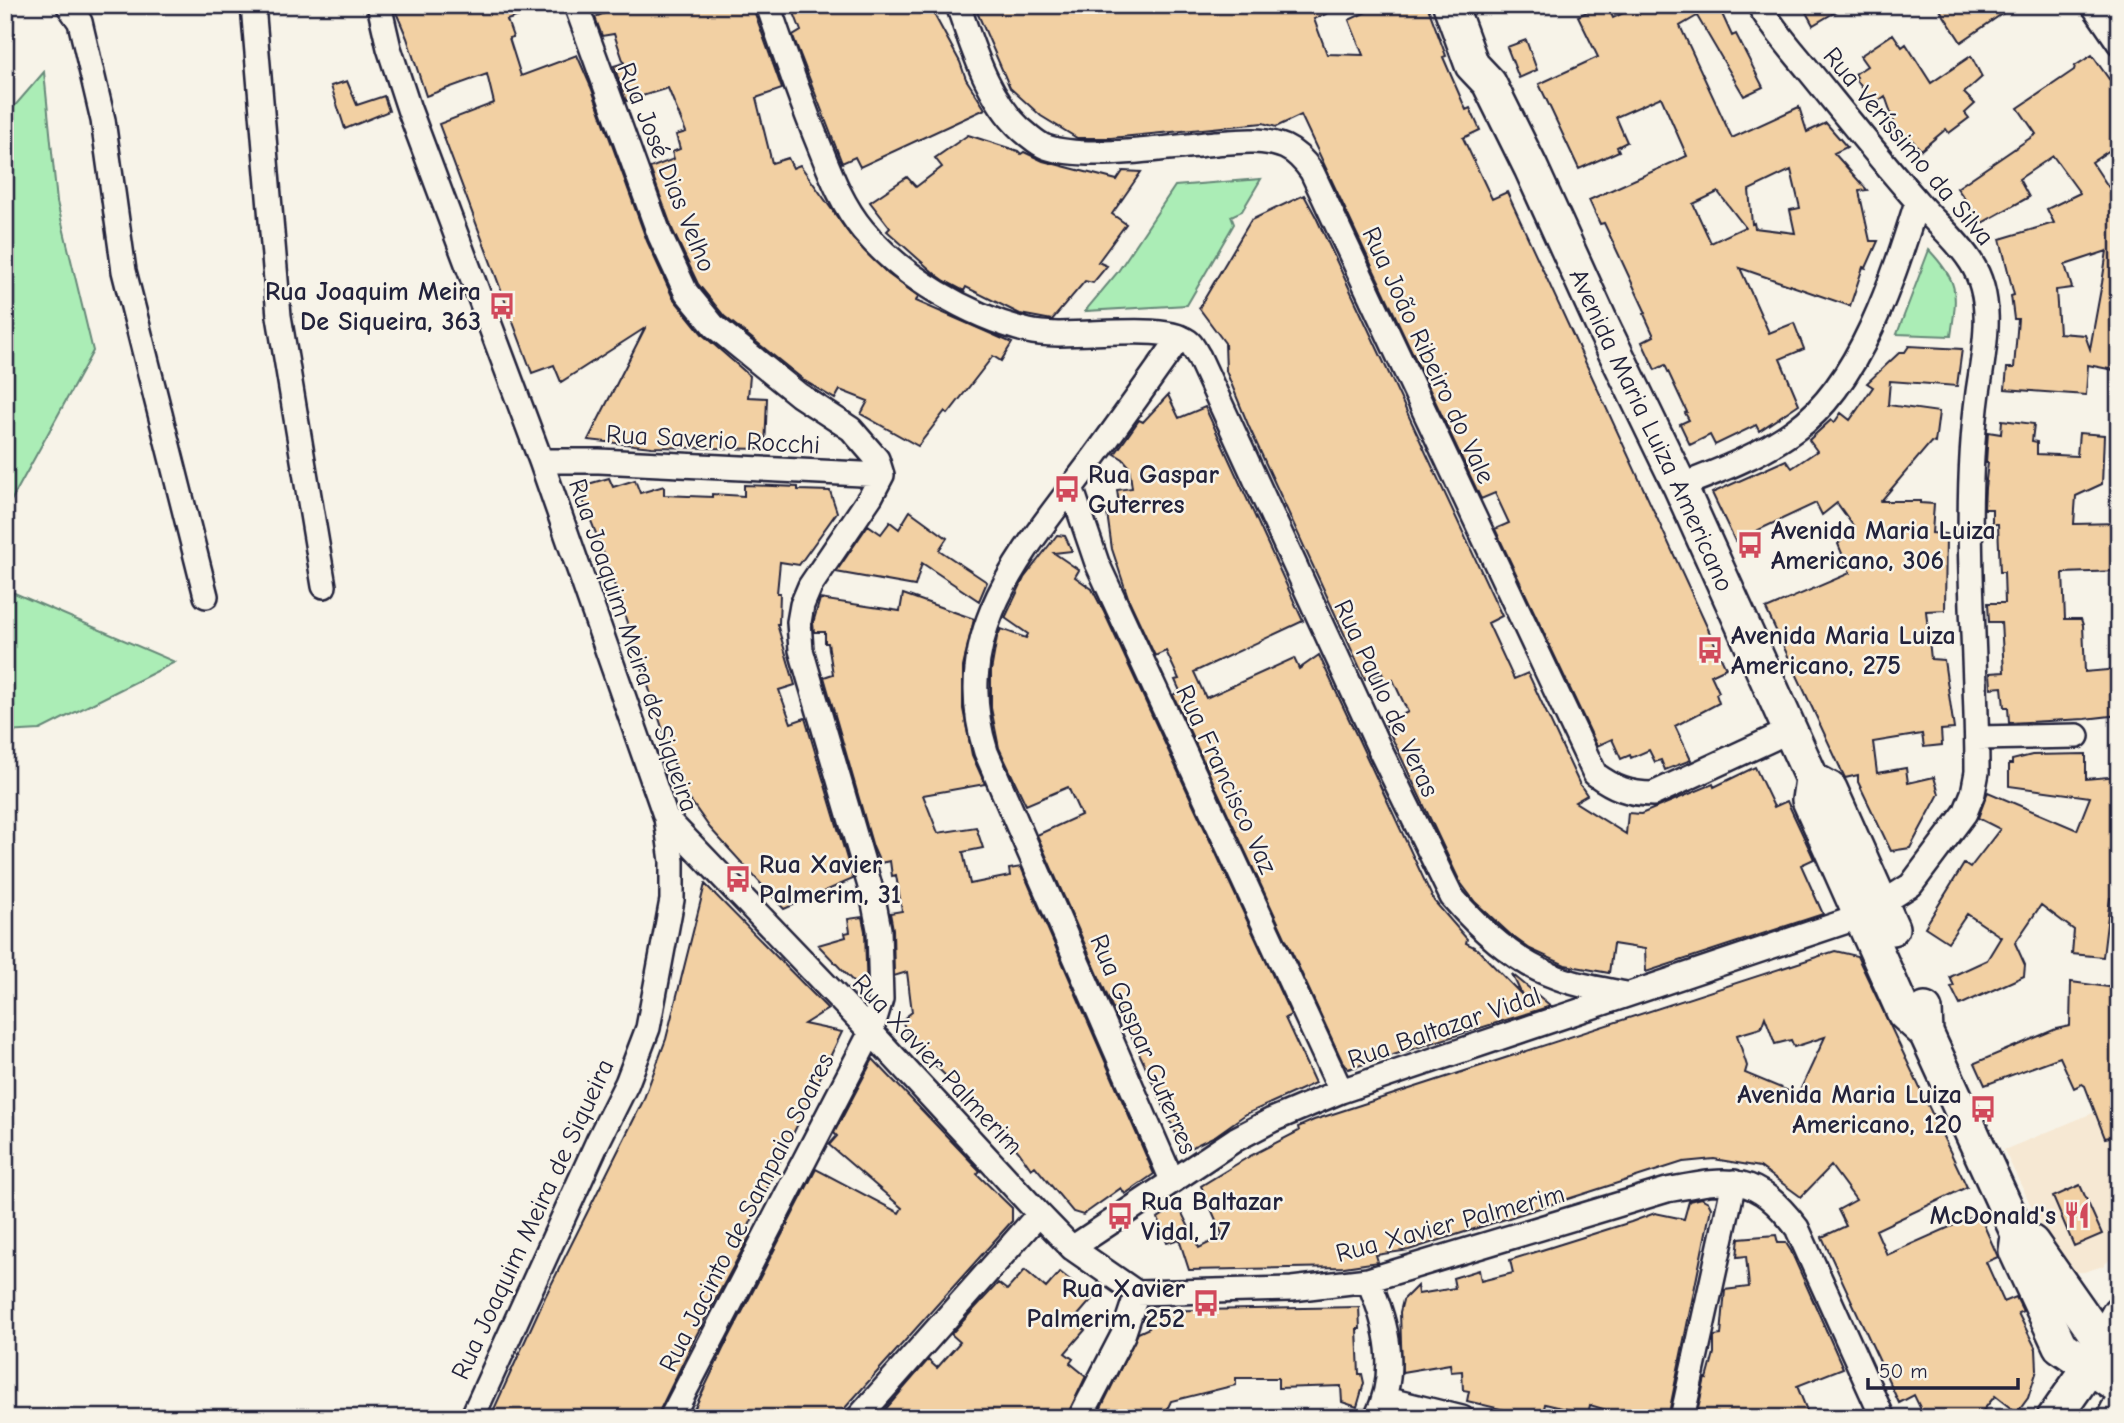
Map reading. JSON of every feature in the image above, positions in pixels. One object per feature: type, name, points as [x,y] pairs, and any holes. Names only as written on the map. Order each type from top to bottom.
[{"type":"main road","name":"Avenida Maria Luiza Americano","points":[[1450,5],[1472,65],[1489,83],[1679,486],[1812,779],[1830,789],[1905,1013],[1926,1033],[2018,1234],[2016,1251],[2060,1346],[2103,1355],[2119,1387]]},
{"type":"main road","name":"Avenida Maria Luiza Americano","points":[[1470,5],[1490,57],[1489,83]]},
{"type":"main road","points":[[2054,1418],[2103,1355],[2119,1313]]},
{"type":"main road","points":[[2114,1418],[2119,1408]]},
{"type":"street","points":[[68,5],[80,22],[103,120],[124,271],[206,596]]},
{"type":"street","points":[[253,5],[279,316],[324,586]]},
{"type":"street","name":"Rua Joaquim Meira de Siqueira","points":[[379,5],[389,48],[409,109],[541,461],[666,818],[672,861],[672,900],[648,1028],[627,1083],[472,1418]]},
{"type":"street","name":"Rua José Dias Velho","points":[[576,5],[660,236],[686,292],[714,326],[799,395],[851,429],[877,459],[882,475]]},
{"type":"street","points":[[768,5],[797,92],[842,199],[862,229],[908,272],[991,320],[1031,332],[1058,335],[1160,332],[1180,337]]},
{"type":"street","name":"Rua João Ribeiro do Vale","points":[[958,5],[990,86],[1010,118],[1046,147],[1114,152],[1239,141],[1269,142],[1287,148],[1302,159],[1312,172],[1595,774],[1612,786],[1632,794],[1653,794],[1789,730]]},
{"type":"street","name":"Rua Veríssimo da Silva","points":[[1759,5],[1839,108],[1972,263],[1981,284],[1986,312],[1969,494],[1977,772],[1965,813],[1911,885],[1872,911]]},
{"type":"street","points":[[2093,5],[2119,43]]},
{"type":"street","points":[[1679,486],[1771,445],[1795,430],[1824,405],[1859,350],[1885,298],[1917,202]]},
{"type":"street","name":"Rua Gaspar Guterres","points":[[1172,1180],[986,752],[976,710],[976,682],[981,644],[993,606],[1009,572],[1180,337]]},
{"type":"street","name":"Rua Paulo de Veras","points":[[1180,337],[1190,343],[1199,357],[1381,751],[1452,897],[1523,962],[1552,976],[1593,988],[1629,994]]},
{"type":"street","name":"Rua Saverio Rocchi","points":[[541,461],[599,461],[882,475]]},
{"type":"street","name":"Rua Jacinto de Sampaio Soares","points":[[671,1418],[871,1032],[881,999],[879,929],[872,893],[801,650],[799,622],[810,586],[871,496],[882,475]]},
{"type":"street","name":"Rua Francisco Vaz","points":[[1071,487],[1097,563],[1340,1091]]},
{"type":"street","points":[[1977,738],[2077,736]]},
{"type":"street","name":"Rua Xavier Palmerim","points":[[666,818],[871,1032],[1072,1248],[1137,1293],[1292,1289],[1368,1280],[1667,1190],[1707,1183],[1734,1182],[1761,1190],[1779,1205],[1797,1228],[1883,1418]]},
{"type":"street","name":"Rua Baltazar Vidal","points":[[1072,1248],[1236,1139],[1272,1120],[1340,1091],[1872,911]]},
{"type":"street","points":[[1682,1418],[1734,1182]]},
{"type":"street","points":[[858,1418],[1039,1214]]},
{"type":"street","points":[[1368,1280],[1385,1324],[1388,1346],[1390,1372],[1381,1409],[1462,1418]]},
{"type":"street","points":[[1080,1418],[1123,1335],[1137,1293]]},
{"type":"shaded area","points":[[2119,1102],[2119,1251],[2103,1266],[2084,1272],[2072,1272],[2054,1253],[2004,1150]]},
{"type":"green space","points":[[44,72],[57,202],[93,351],[5,512],[5,117]]},
{"type":"green space","points":[[1261,179],[1242,211],[1231,216],[1234,224],[1187,305],[1085,311],[1117,273],[1175,186]]},
{"type":"green space","points":[[1929,250],[1946,271],[1954,289],[1951,336],[1897,334]]},
{"type":"green space","points":[[5,589],[175,662],[40,730],[5,732]]},
{"type":"building","points":[[393,5],[543,5],[543,8],[507,20],[513,37],[509,38],[521,76],[577,55],[647,241],[673,298],[703,335],[750,376],[748,397],[767,398],[765,449],[652,447],[588,440],[645,328],[561,382],[554,365],[532,373],[439,124],[494,103],[487,74],[426,96]]},
{"type":"building","points":[[602,5],[752,5],[782,89],[756,98],[772,163],[788,158],[793,168],[800,165],[853,239],[888,274],[918,296],[916,301],[1012,343],[1001,361],[993,356],[948,414],[945,411],[918,446],[861,414],[868,401],[840,390],[835,399],[805,381],[724,316],[698,284],[673,231],[650,168],[674,159],[672,152],[680,149],[676,135],[686,132],[668,88],[626,101],[614,66],[624,63],[614,34],[602,36],[595,17],[605,13]]},
{"type":"building","points":[[791,5],[929,5],[960,62],[966,79],[985,109],[860,167],[855,157],[842,163],[793,36],[801,31]]},
{"type":"building","points":[[974,5],[1347,5],[1314,19],[1327,54],[1363,55],[1349,20],[1381,5],[1427,5],[1446,56],[1443,57],[1466,110],[1470,108],[1480,130],[1463,138],[1492,199],[1507,192],[1726,668],[1711,675],[1719,692],[1716,694],[1719,703],[1675,726],[1691,760],[1665,770],[1661,760],[1655,762],[1649,750],[1631,758],[1630,755],[1621,759],[1612,739],[1597,746],[1495,529],[1509,523],[1495,493],[1481,499],[1301,115],[1276,127],[1263,123],[1111,138],[1077,138],[1041,116],[1010,88]]},
{"type":"building","points":[[1597,5],[1607,5],[1613,18],[1640,5],[1718,5],[1732,36],[1736,34],[1763,87],[1744,96],[1697,16],[1680,26],[1732,138],[1799,107],[1807,132],[1826,123],[1847,147],[1834,153],[1867,190],[1859,191],[1870,241],[1878,241],[1866,268],[1863,267],[1850,306],[1740,268],[1769,333],[1794,323],[1804,349],[1780,359],[1799,404],[1759,431],[1756,425],[1715,445],[1710,435],[1690,445],[1680,424],[1689,420],[1685,413],[1687,412],[1665,365],[1655,370],[1642,342],[1654,336],[1644,314],[1646,313],[1604,223],[1600,224],[1589,200],[1687,156],[1661,97],[1616,117],[1627,142],[1617,147],[1619,151],[1579,169],[1539,84],[1598,57],[1578,16],[1587,12],[1586,10]],"holes":[[[1791,170],[1800,208],[1790,210],[1795,233],[1755,228],[1754,223],[1752,224],[1749,190]],[[1718,192],[1745,227],[1711,243],[1693,204]]]},
{"type":"building","points":[[1802,5],[1847,5],[1813,25]]},
{"type":"building","points":[[1937,5],[2015,5],[1961,42]]},
{"type":"building","points":[[1893,34],[1902,47],[1906,44],[1931,83],[1971,56],[1982,77],[1964,93],[1975,104],[1965,113],[1969,118],[1949,133],[1946,129],[1921,150],[1911,139],[1907,142],[1897,130],[1885,96],[1874,104],[1855,78],[1855,74],[1867,66],[1860,56]]},
{"type":"building","points":[[1526,40],[1537,70],[1519,78],[1507,47]]},
{"type":"building","points":[[2092,55],[2109,79],[2119,72],[2119,144],[2092,162],[2119,203],[2119,371],[2088,365],[2086,395],[2005,389],[2007,368],[2014,368],[2018,319],[2014,319],[2011,296],[2014,295],[2000,239],[2054,223],[2047,209],[2080,193],[2053,156],[2019,179],[2029,197],[1982,223],[1957,188],[2036,134],[2018,108],[2074,70],[2075,66]],"holes":[[[2107,251],[2090,349],[2085,335],[2059,333],[2056,290],[2072,288],[2065,265]]]},
{"type":"building","points":[[347,81],[357,105],[384,96],[389,111],[345,129],[331,86]]},
{"type":"building","points":[[968,135],[1021,154],[1024,152],[1043,161],[1117,180],[1123,171],[1141,172],[1112,214],[1126,224],[1098,262],[1107,266],[1093,283],[1085,281],[1052,320],[1020,314],[966,287],[964,291],[945,281],[887,231],[890,228],[870,202],[907,177],[916,187],[942,167],[935,158]]},
{"type":"building","points":[[1304,195],[1502,616],[1488,623],[1514,679],[1528,673],[1587,795],[1575,802],[1626,834],[1628,813],[1641,814],[1713,784],[1714,787],[1755,767],[1774,807],[1787,801],[1808,846],[1814,859],[1801,865],[1823,914],[1646,972],[1645,949],[1613,944],[1609,973],[1565,965],[1530,949],[1475,902],[1460,882],[1385,723],[1408,712],[1393,680],[1386,684],[1382,673],[1365,679],[1249,427],[1226,371],[1225,343],[1199,308],[1251,220]]},
{"type":"building","points":[[1909,346],[1962,349],[1957,386],[1890,381],[1888,405],[1939,412],[1935,443],[1931,442],[1881,501],[1920,501],[1934,504],[1932,533],[1946,534],[1945,610],[1926,611],[1931,659],[1944,660],[1954,729],[1941,730],[1942,745],[1924,747],[1922,734],[1873,742],[1877,773],[1906,768],[1908,783],[1934,777],[1939,794],[1910,848],[1891,851],[1858,782],[1858,775],[1845,778],[1766,609],[1850,573],[1838,544],[1854,527],[1837,503],[1822,515],[1816,503],[1735,541],[1712,493],[1786,460],[1792,468],[1817,451],[1809,440],[1831,420],[1834,423],[1841,413],[1850,420],[1873,387],[1867,383]]},
{"type":"building","points":[[1168,395],[1179,418],[1205,407],[1303,621],[1194,672],[1206,698],[1294,658],[1299,669],[1319,655],[1434,901],[1467,939],[1466,943],[1476,948],[1522,995],[1512,974],[1551,1006],[1348,1069],[1342,1061],[1173,695],[1180,691],[1175,680],[1179,679],[1166,651],[1155,656],[1129,600],[1112,549],[1106,506],[1119,504],[1117,490],[1132,488],[1129,466],[1115,454],[1139,420],[1143,422]]},
{"type":"building","points":[[2002,420],[2034,424],[2032,441],[2037,442],[2037,454],[2077,456],[2079,433],[2104,435],[2102,484],[2076,496],[2074,524],[2119,523],[2119,571],[2063,573],[2065,619],[2081,619],[2085,672],[2119,669],[2119,715],[2009,723],[2002,687],[1991,688],[1990,673],[2004,672],[2001,622],[1989,622],[1988,603],[2005,603],[2004,572],[2000,572],[1998,524],[1992,524],[1992,509],[1984,509],[1988,432],[2001,434]]},
{"type":"building","points":[[609,478],[613,487],[635,480],[640,493],[664,486],[664,495],[744,496],[744,485],[830,491],[837,512],[799,565],[780,562],[777,624],[795,685],[779,690],[791,723],[805,718],[853,879],[784,909],[710,828],[683,790],[605,557],[578,487]]},
{"type":"building","points":[[910,511],[947,538],[939,550],[987,582],[979,601],[922,563],[915,586],[836,572],[868,525],[881,534],[890,522],[899,529]]},
{"type":"building","points":[[1057,535],[1065,536],[1072,551],[1054,553],[1079,570],[1075,577],[1092,589],[1104,612],[1291,1015],[1285,1018],[1315,1083],[1246,1114],[1215,1136],[1184,1151],[1118,1007],[1113,1009],[1037,835],[1081,815],[1068,787],[1026,805],[999,748],[991,708],[991,671],[997,637],[1001,629],[1026,638],[1028,634],[1005,618],[1024,578]]},
{"type":"building","points":[[903,594],[974,619],[963,667],[963,709],[972,755],[985,784],[923,795],[938,833],[976,827],[983,848],[963,852],[970,884],[1010,876],[1009,869],[1021,867],[1154,1174],[1125,1194],[1121,1188],[1083,1215],[1073,1212],[1035,1166],[1031,1169],[996,1125],[910,1041],[902,1020],[912,1012],[907,972],[894,976],[890,913],[902,911],[896,875],[892,876],[890,861],[880,863],[873,847],[824,677],[833,674],[828,643],[825,643],[825,632],[814,632],[813,623],[820,599],[900,611]]},
{"type":"building","points":[[2086,754],[2086,779],[2119,776],[2119,898],[2110,898],[2103,957],[2072,954],[2074,930],[2041,905],[2015,943],[2025,965],[2024,976],[1960,1005],[1951,987],[1954,986],[1950,977],[1987,960],[2001,937],[1967,914],[1948,942],[1925,927],[1964,864],[1970,868],[2000,829],[1978,818],[1988,792],[2077,830],[2090,797],[2009,786],[2009,764],[2012,764],[2012,760],[2032,755]]},
{"type":"building","points":[[705,884],[828,1009],[804,1024],[842,1032],[747,1230],[752,1232],[656,1418],[490,1418],[545,1297],[643,1101],[666,1039]]},
{"type":"building","points":[[862,917],[865,931],[867,996],[818,945],[846,937],[845,933],[850,932],[848,919]]},
{"type":"building","points":[[1835,951],[1857,956],[1967,1187],[1876,1230],[1887,1255],[1979,1214],[1998,1257],[1986,1262],[2004,1302],[2016,1297],[2023,1311],[2018,1313],[2036,1349],[2037,1370],[2028,1398],[2017,1413],[1995,1396],[1977,1418],[1925,1418],[1914,1395],[1899,1403],[1822,1237],[1846,1226],[1838,1210],[1856,1200],[1831,1166],[1801,1197],[1760,1167],[1714,1159],[1683,1162],[1409,1250],[1376,1255],[1378,1262],[1344,1267],[1189,1270],[1179,1239],[1167,1243],[1158,1218],[1178,1205],[1199,1248],[1223,1236],[1201,1186],[1314,1120]],"holes":[[[1765,1017],[1775,1044],[1791,1040],[1794,1047],[1825,1037],[1798,1095],[1745,1073],[1747,1066],[1737,1035],[1761,1028]]]},
{"type":"building","points":[[2071,982],[2116,988],[2113,1006],[2119,1007],[2119,1135],[2105,1138],[2085,1086],[2082,1084],[2074,1088],[2060,1057],[1985,1085],[1975,1063],[2056,1029],[2070,1026]]},
{"type":"building","points":[[873,1059],[980,1171],[977,1174],[1012,1208],[1012,1221],[836,1418],[740,1418],[722,1410],[717,1418],[690,1418],[816,1169],[899,1213],[902,1208],[829,1145],[837,1136],[834,1133]]},
{"type":"building","name":"McDonald's","points":[[2080,1185],[2102,1234],[2074,1246],[2053,1197]]},
{"type":"building","points":[[1701,1198],[1708,1202],[1711,1208],[1668,1418],[1633,1418],[1590,1405],[1588,1414],[1545,1404],[1542,1418],[1538,1418],[1467,1401],[1469,1391],[1463,1390],[1462,1371],[1451,1372],[1450,1364],[1402,1372],[1400,1312],[1403,1300],[1417,1286],[1418,1294],[1455,1288],[1453,1278],[1479,1270],[1481,1281],[1513,1273],[1510,1260],[1655,1213],[1684,1219],[1689,1201]]},
{"type":"building","points":[[1776,1235],[1778,1243],[1786,1243],[1791,1251],[1843,1368],[1797,1386],[1810,1418],[1696,1418],[1714,1353],[1714,1336],[1721,1335],[1725,1290],[1749,1287],[1746,1256],[1737,1257],[1739,1238]]},
{"type":"building","points":[[1025,1270],[1046,1288],[1060,1272],[1093,1298],[1074,1320],[1085,1330],[1065,1353],[1073,1359],[1070,1363],[1086,1376],[1066,1418],[878,1418],[928,1360],[937,1368],[960,1342],[951,1334],[998,1283],[1007,1290]]},
{"type":"building","points":[[1359,1307],[1359,1374],[1362,1374],[1364,1383],[1357,1407],[1342,1402],[1341,1386],[1278,1388],[1278,1378],[1236,1378],[1236,1385],[1171,1401],[1163,1418],[1096,1418],[1138,1333],[1149,1328],[1143,1319],[1146,1311]]},
{"type":"place","name":"Rua Joaquim Meira De Siqueira, 363","points":[[502,306]]},
{"type":"place","name":"Rua Gaspar Guterres","points":[[1067,489]]},
{"type":"place","name":"Avenida Maria Luiza Americano, 306","points":[[1750,545]]},
{"type":"place","name":"Avenida Maria Luiza Americano, 275","points":[[1710,650]]},
{"type":"place","name":"Rua Xavier Palmerim, 31","points":[[738,879]]},
{"type":"place","name":"Avenida Maria Luiza Americano, 120","points":[[1983,1109]]},
{"type":"place","name":"McDonald's","points":[[2077,1215]]},
{"type":"place","name":"Rua Baltazar Vidal, 17","points":[[1120,1216]]},
{"type":"place","name":"Rua Xavier Palmerim, 252","points":[[1206,1303]]}]
